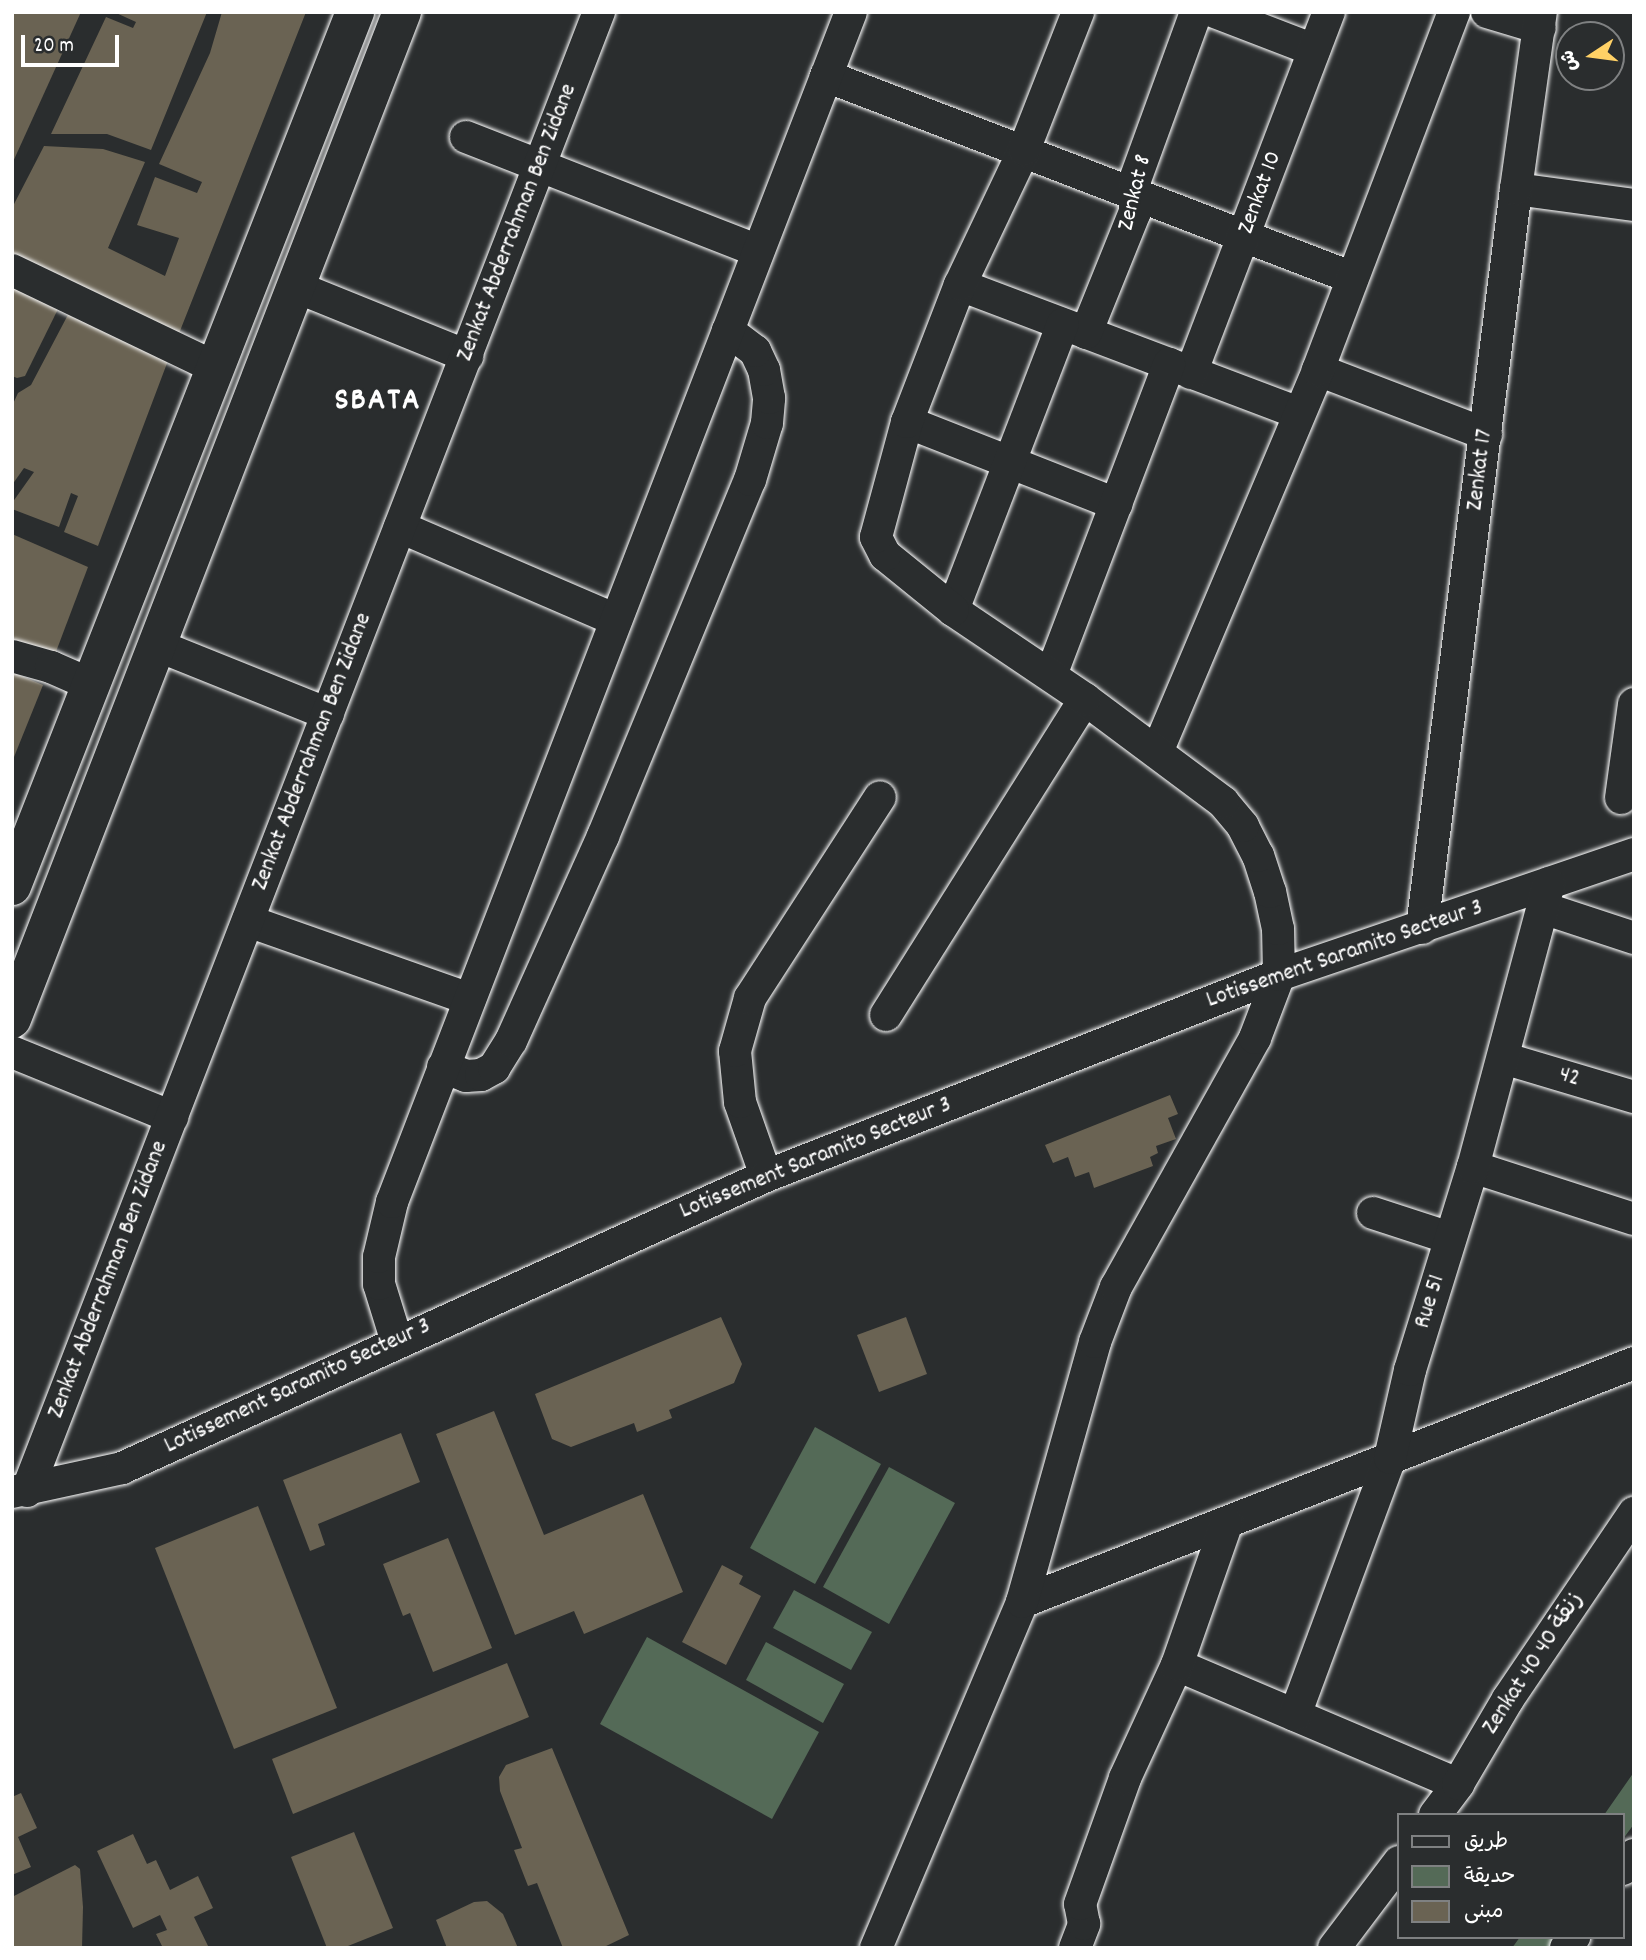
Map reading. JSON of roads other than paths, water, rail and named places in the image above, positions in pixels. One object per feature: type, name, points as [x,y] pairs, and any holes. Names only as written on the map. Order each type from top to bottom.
[{"type":"main road","points":[[12,886],[355,12]]},
{"type":"main road","points":[[12,1019],[159,646],[294,286],[402,12]]},
{"type":"street","name":"Zenkat Abderrahman Ben Zidane","points":[[20,1491],[172,1117],[599,12]]},
{"type":"street","points":[[397,1342],[379,1284],[379,1258],[391,1202],[850,12]]},
{"type":"street","points":[[876,1948],[1022,1602],[1095,1342],[1116,1287],[1255,1038],[1279,975],[1278,929],[1270,892],[1258,856],[1242,826],[1223,802],[1085,699],[953,610],[878,548],[877,527],[906,422],[960,285],[1024,150],[1078,12]]},
{"type":"street","name":"Zenkat 8","points":[[953,610],[1011,464],[1075,329],[1135,212],[1135,180],[1196,12]]},
{"type":"street","points":[[1215,12],[1314,50]]},
{"type":"street","name":"Zenkat 10","points":[[1051,675],[1116,504],[1245,235],[1329,12]]},
{"type":"street","points":[[1157,752],[1318,370],[1454,12]]},
{"type":"street","points":[[1487,12],[1541,20]]},
{"type":"street","name":"Zenkat 17","points":[[1422,928],[1516,189],[1541,20]]},
{"type":"street","points":[[826,76],[1353,278]]},
{"type":"street","points":[[466,137],[758,251]]},
{"type":"street","points":[[1516,189],[1634,205]]},
{"type":"street","points":[[12,270],[217,368]]},
{"type":"street","points":[[960,285],[1298,413]]},
{"type":"street","points":[[294,286],[467,356]]},
{"type":"street","points":[[443,1067],[466,1076],[481,1075],[494,1068],[511,1041],[603,836],[750,480],[766,423],[769,398],[764,370],[755,351],[728,331]]},
{"type":"street","points":[[1318,370],[1486,434]]},
{"type":"street","points":[[906,422],[1116,504]]},
{"type":"street","points":[[400,527],[616,620]]},
{"type":"street","points":[[159,646],[328,714]]},
{"type":"street","points":[[12,656],[51,667],[90,684]]},
{"type":"street","points":[[886,1015],[1085,699]]},
{"type":"street","points":[[1621,799],[1634,704]]},
{"type":"street","points":[[766,1176],[740,1102],[735,1051],[750,998],[880,797]]},
{"type":"street","name":"Lotissement Saramito Secteur 3","points":[[20,1491],[122,1468],[766,1176],[1279,975],[1422,928],[1546,896],[1634,854]]},
{"type":"street","points":[[1546,896],[1634,938]]},
{"type":"street","name":"Rue 51","points":[[1295,1715],[1390,1458],[1410,1370],[1473,1167],[1546,896]]},
{"type":"street","points":[[248,920],[470,999]]},
{"type":"street","points":[[12,1052],[172,1117]]},
{"type":"street","name":"42","points":[[1503,1058],[1634,1097]]},
{"type":"street","points":[[1473,1167],[1634,1219]]},
{"type":"street","points":[[1373,1213],[1450,1238]]},
{"type":"street","points":[[1022,1602],[1634,1363]]},
{"type":"street","name":"Zenkat 40 زنقة 40","points":[[1436,1813],[1458,1784],[1508,1699],[1634,1513]]},
{"type":"street","points":[[1075,1948],[1084,1924],[1080,1904],[1125,1777],[1177,1665],[1227,1522]]},
{"type":"street","points":[[1177,1665],[1458,1784]]},
{"type":"street","points":[[1334,1948],[1398,1863]]},
{"type":"district","name":"SBATA","points":[[378,402]]}]
